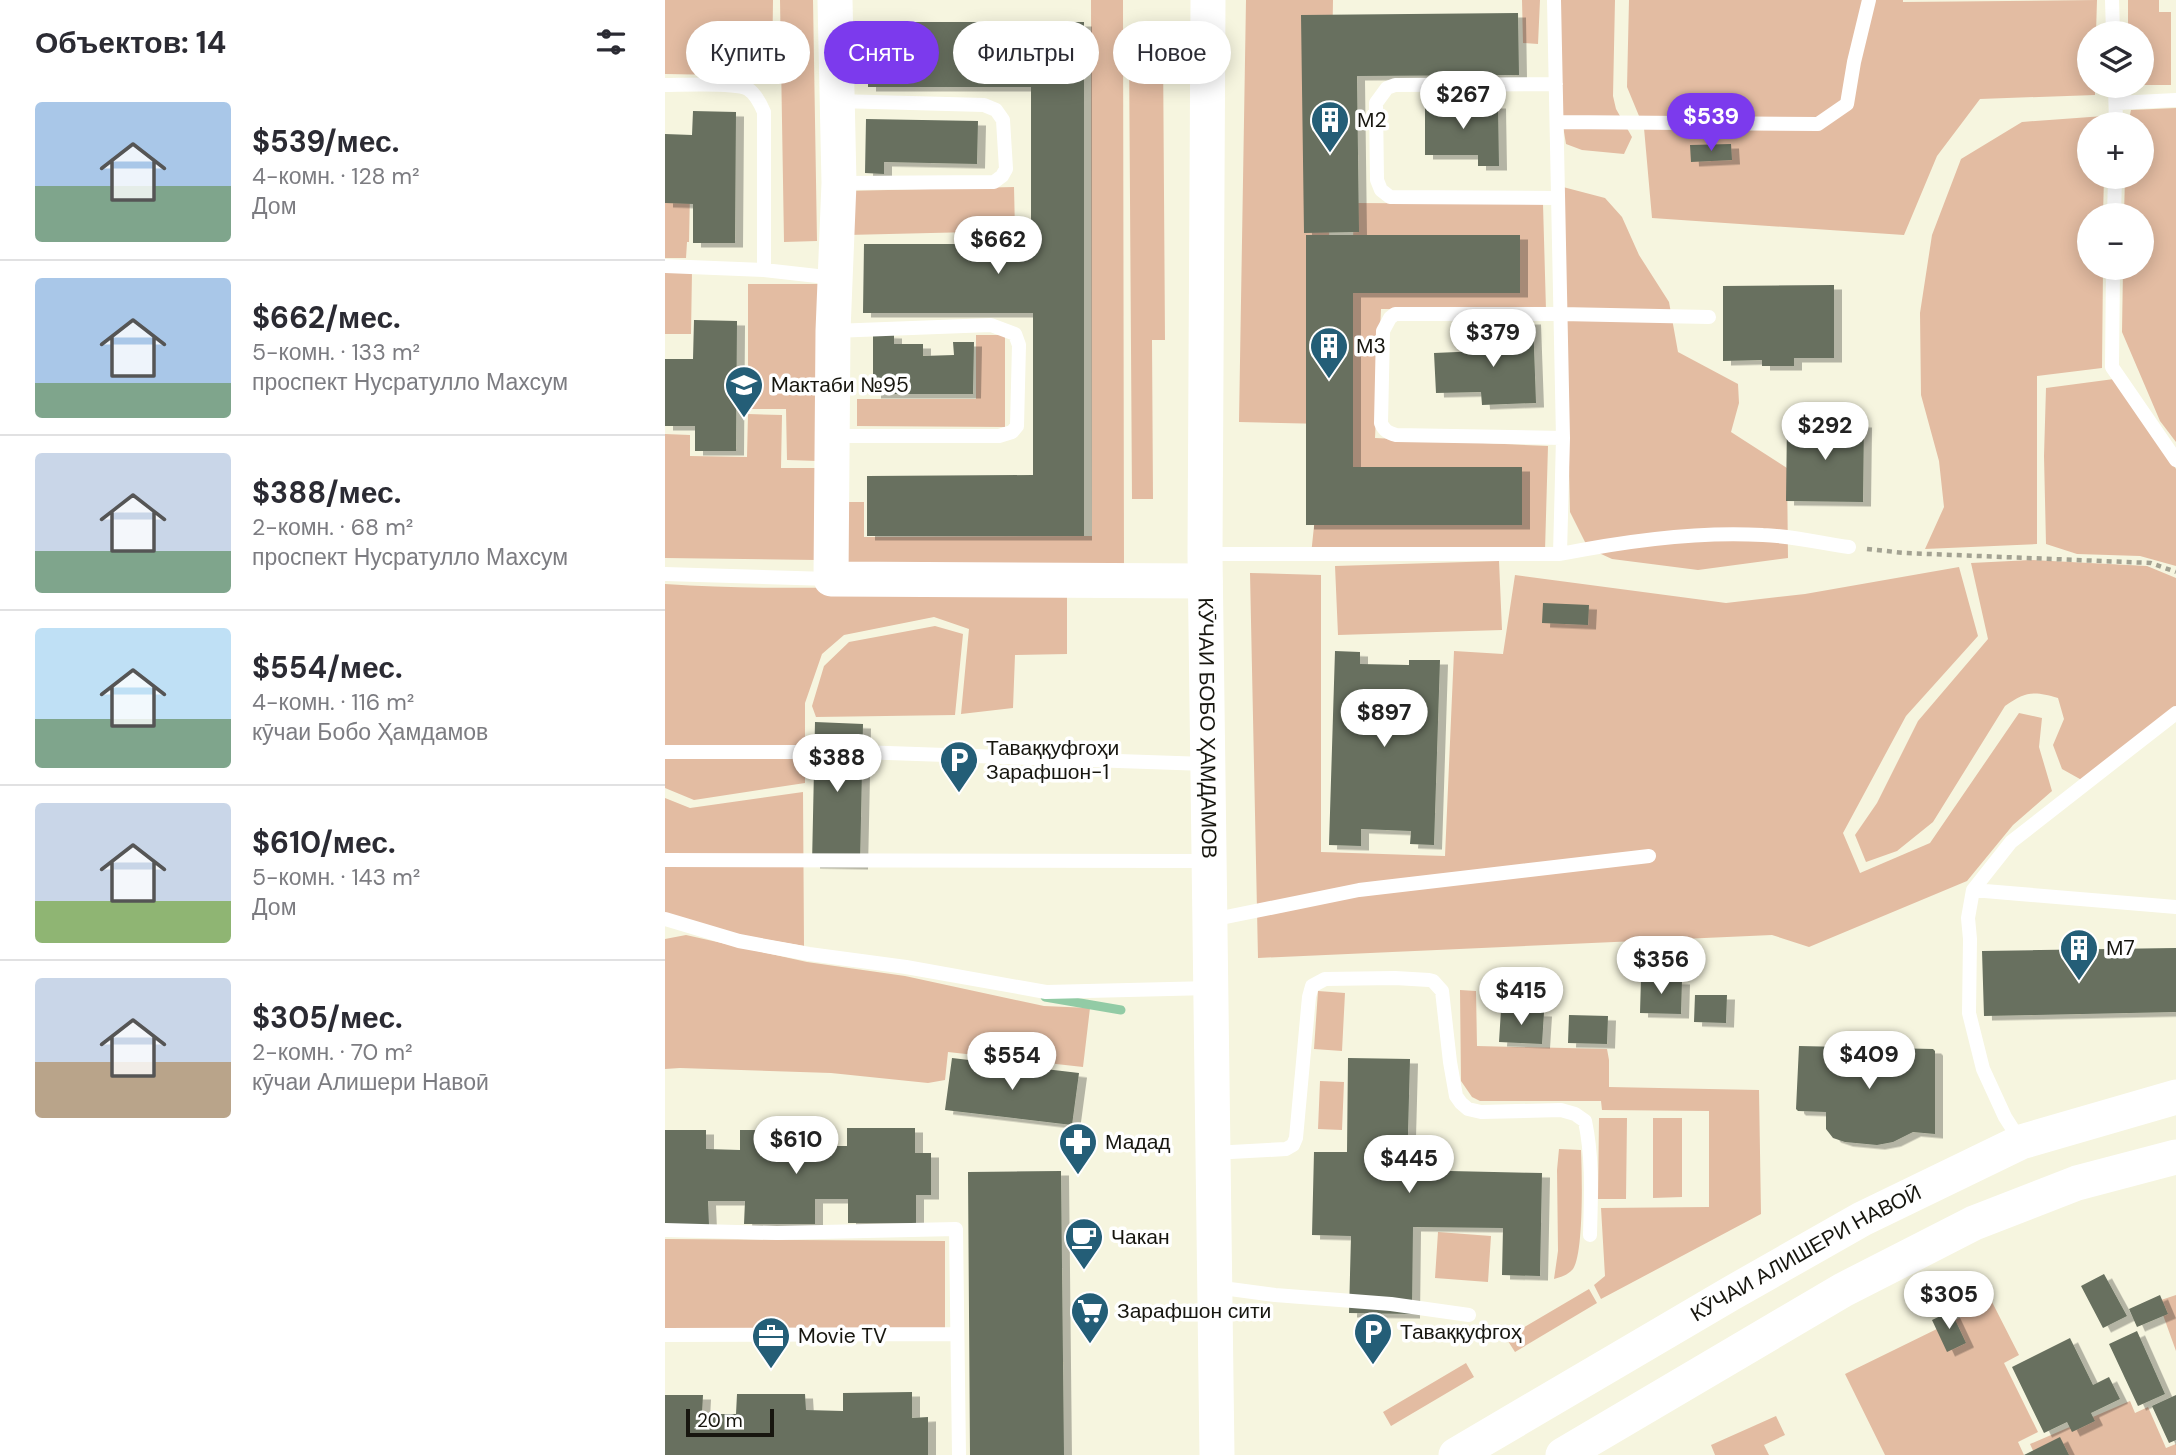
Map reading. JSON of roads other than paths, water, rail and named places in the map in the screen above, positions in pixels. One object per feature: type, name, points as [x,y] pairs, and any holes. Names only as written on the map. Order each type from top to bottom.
[{"type":"street","points":[[835,0],[839,183],[833,331],[831,579],[1205,568]]},
{"type":"street","name":"КӮЧАИ БОБО ҲАМДАМОВ","points":[[1208,0],[1205,568],[1217,1455]]},
{"type":"street","name":"КӮЧАИ АЛИШЕРИ НАВОӢ","points":[[1456,1455],[1861,1219],[2021,1142],[2176,1097]]},
{"type":"street","points":[[1563,1455],[1843,1290],[1973,1223],[2077,1183],[2176,1157]]},
{"type":"lane","points":[[1554,0],[1563,438],[1560,554]]},
{"type":"lane","points":[[1557,122],[1818,124],[1847,104],[1869,0]]},
{"type":"lane","points":[[2112,0],[2113,21]]},
{"type":"lane","points":[[1556,84],[1395,85],[1387,88],[1376,103],[1377,180],[1381,190],[1390,197],[1558,198]]},
{"type":"lane","points":[[665,85],[748,89],[758,100],[764,112],[764,270]]},
{"type":"lane","points":[[2116,98],[2116,112]]},
{"type":"lane","points":[[2116,103],[2176,100]]},
{"type":"lane","points":[[837,101],[984,105],[996,110],[1003,120],[1006,169],[994,183],[839,183]]},
{"type":"lane","points":[[665,266],[764,270],[835,278]]},
{"type":"lane","points":[[2113,280],[2112,367],[2176,460]]},
{"type":"lane","points":[[1563,438],[1396,435],[1383,428],[1383,331],[1390,318],[1395,314],[1709,317]]},
{"type":"lane","points":[[833,331],[991,325],[1015,334],[1019,345],[1017,426],[1007,435],[833,436]]},
{"type":"lane","points":[[1205,568],[1560,554],[1612,544],[1702,536],[1763,535],[1849,547]]},
{"type":"lane","points":[[665,574],[831,579]]},
{"type":"lane","points":[[2021,1142],[2004,1117],[1983,1069],[1969,1013],[1968,918],[1973,890],[2011,842],[2176,713]]},
{"type":"lane","points":[[665,752],[859,752],[1208,764]]},
{"type":"lane","points":[[1210,920],[1359,890],[1649,856]]},
{"type":"lane","points":[[665,860],[1209,860]]},
{"type":"lane","points":[[1973,890],[2176,907]]},
{"type":"lane","points":[[665,919],[739,941],[1046,992],[1211,988]]},
{"type":"lane","points":[[1213,1153],[1286,1149],[1293,1145],[1296,1138],[1312,986],[1325,979],[1429,980],[1442,991],[1450,1062],[1456,1096],[1461,1103],[1468,1109],[1482,1112],[1560,1110],[1575,1114],[1585,1121],[1592,1172],[1590,1235]]},
{"type":"lane","points":[[665,1230],[777,1233],[956,1229],[959,1455]]},
{"type":"lane","points":[[1215,1287],[1275,1295],[1391,1304],[1469,1315]]},
{"type":"lane","points":[[665,1335],[957,1334]]},
{"type":"waterway","points":[[1045,997],[1121,1010]]},
{"type":"place","name":"М2","points":[[1330,154]]},
{"type":"place","name":"М3","points":[[1329,380]]},
{"type":"place","name":"Mактаби №95","points":[[744,419]]},
{"type":"place","name":"Таваққуфгоҳи Зарафшон-1","points":[[959,794]]},
{"type":"place","name":"М7","points":[[2079,982]]},
{"type":"place","name":"Мадад","points":[[1078,1176]]},
{"type":"place","name":"Чакан","points":[[1084,1271]]},
{"type":"place","name":"Зарафшон сити","points":[[1090,1345]]},
{"type":"place","name":"Таваққуфгоҳ","points":[[1373,1366]]},
{"type":"place","name":"Movie TV","points":[[771,1370]]}]
